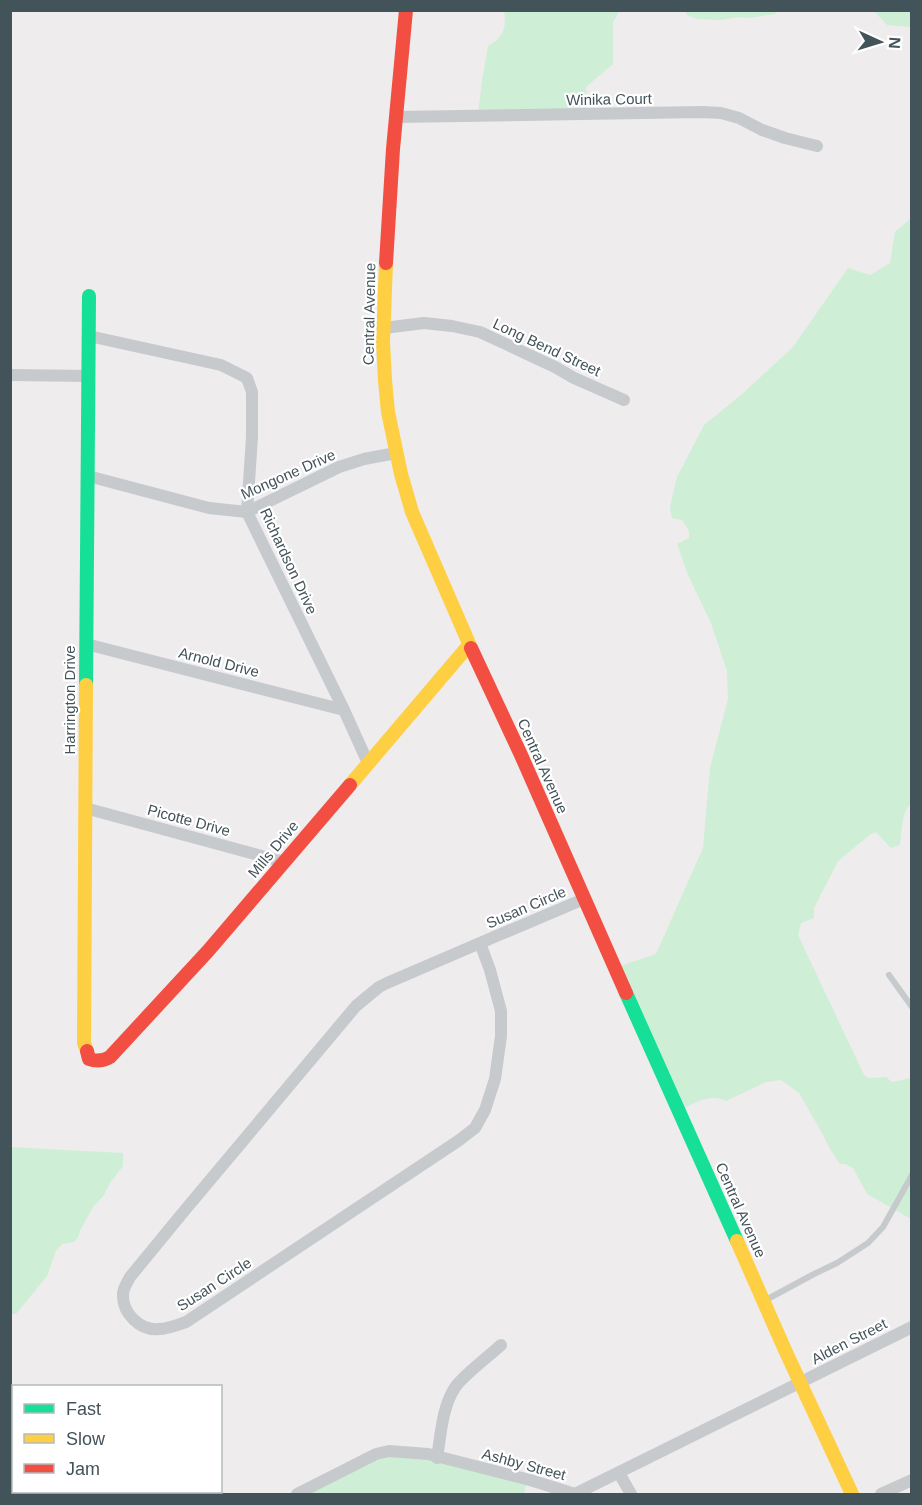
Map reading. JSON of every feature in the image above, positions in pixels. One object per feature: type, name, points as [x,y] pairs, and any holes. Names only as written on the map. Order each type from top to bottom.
[{"type":"main road","name":"Central Avenue","points":[[406,10],[387,228],[384,328],[386,391],[396,453],[412,512],[469,645],[521,755],[800,1383],[852,1494]]},
{"type":"main road","name":"Harrington Drive","points":[[89,296],[84,1043],[89,1059],[93,1061]]},
{"type":"main road","name":"Mills Drive","points":[[93,1061],[103,1062],[110,1057],[208,951],[469,645]]},
{"type":"street","name":"Winika Court","points":[[396,117],[712,112],[739,118],[762,130],[817,146]]},
{"type":"street","name":"Long Bend Street","points":[[384,328],[424,323],[480,332],[624,400]]},
{"type":"street","name":"Richardson Drive","points":[[89,336],[221,365],[247,378],[252,392],[248,512],[368,763]]},
{"type":"street","points":[[10,375],[89,376]]},
{"type":"street","name":"Mongone Drive","points":[[88,476],[208,508],[248,512],[339,467],[364,459],[396,453]]},
{"type":"street","name":"Arnold Drive","points":[[86,644],[344,710]]},
{"type":"street","name":"Picotte Drive","points":[[85,808],[284,862]]},
{"type":"street","name":"Susan Circle","points":[[480,943],[501,1011],[501,1036],[495,1079],[486,1110],[475,1128],[186,1322],[170,1328],[149,1329],[135,1322],[126,1310],[123,1295],[130,1277],[357,1006],[387,983],[480,943],[584,899]]},
{"type":"street","name":"Alden Street","points":[[800,1383],[912,1327]]},
{"type":"street","points":[[437,1458],[444,1414],[457,1384],[501,1345]]},
{"type":"street","name":"Ashby Street","points":[[297,1494],[376,1454],[389,1450],[428,1454],[530,1480],[574,1494],[800,1383]]},
{"type":"street","points":[[619,1473],[631,1494]]},
{"type":"street","points":[[880,1494],[912,1480]]},
{"type":"lane","points":[[889,975],[912,1006]]},
{"type":"lane","points":[[764,1302],[837,1263],[868,1243],[883,1227],[912,1175]]},
{"type":"green space","points":[[504,11],[624,11],[619,12],[613,22],[613,64],[586,87],[588,114],[478,114],[488,46],[503,32]]},
{"type":"green space","points":[[685,11],[777,11],[775,14],[721,20],[697,19],[687,15]]},
{"type":"green space","points":[[874,11],[911,11],[911,27],[887,25]]},
{"type":"green space","points":[[911,214],[911,803],[904,817],[900,845],[891,848],[876,832],[838,861],[814,908],[814,918],[801,923],[798,935],[864,1075],[869,1078],[886,1077],[892,1082],[911,1078],[911,1219],[867,1194],[853,1168],[840,1164],[799,1093],[781,1080],[766,1082],[726,1101],[709,1098],[681,1109],[617,967],[656,954],[703,848],[710,768],[728,699],[727,671],[711,623],[688,575],[677,544],[689,538],[689,531],[682,520],[672,518],[670,507],[677,477],[704,425],[793,347],[848,268],[870,275],[890,263],[895,232],[910,219]]},
{"type":"green space","points":[[10,1147],[123,1153],[123,1166],[93,1207],[78,1238],[74,1242],[62,1244],[56,1251],[47,1276],[16,1314],[10,1314]]},
{"type":"green space","points":[[382,1453],[431,1455],[527,1481],[524,1494],[300,1494]]},
{"type":"traffic: fast","points":[[86,685],[89,296]]},
{"type":"traffic: fast","points":[[626,993],[737,1241]]},
{"type":"traffic: slow","points":[[386,263],[383,342],[385,380],[388,412],[401,474],[412,512],[471,648]]},
{"type":"traffic: slow","points":[[350,785],[469,645]]},
{"type":"traffic: slow","points":[[86,685],[84,1043],[87,1051]]},
{"type":"traffic: slow","points":[[737,1241],[852,1494]]},
{"type":"traffic: jam","points":[[386,263],[393,149],[406,10]]},
{"type":"traffic: jam","points":[[471,648],[626,993]]},
{"type":"traffic: jam","points":[[87,1051],[89,1059],[92,1060],[100,1061],[110,1057],[208,951],[350,785]]}]
